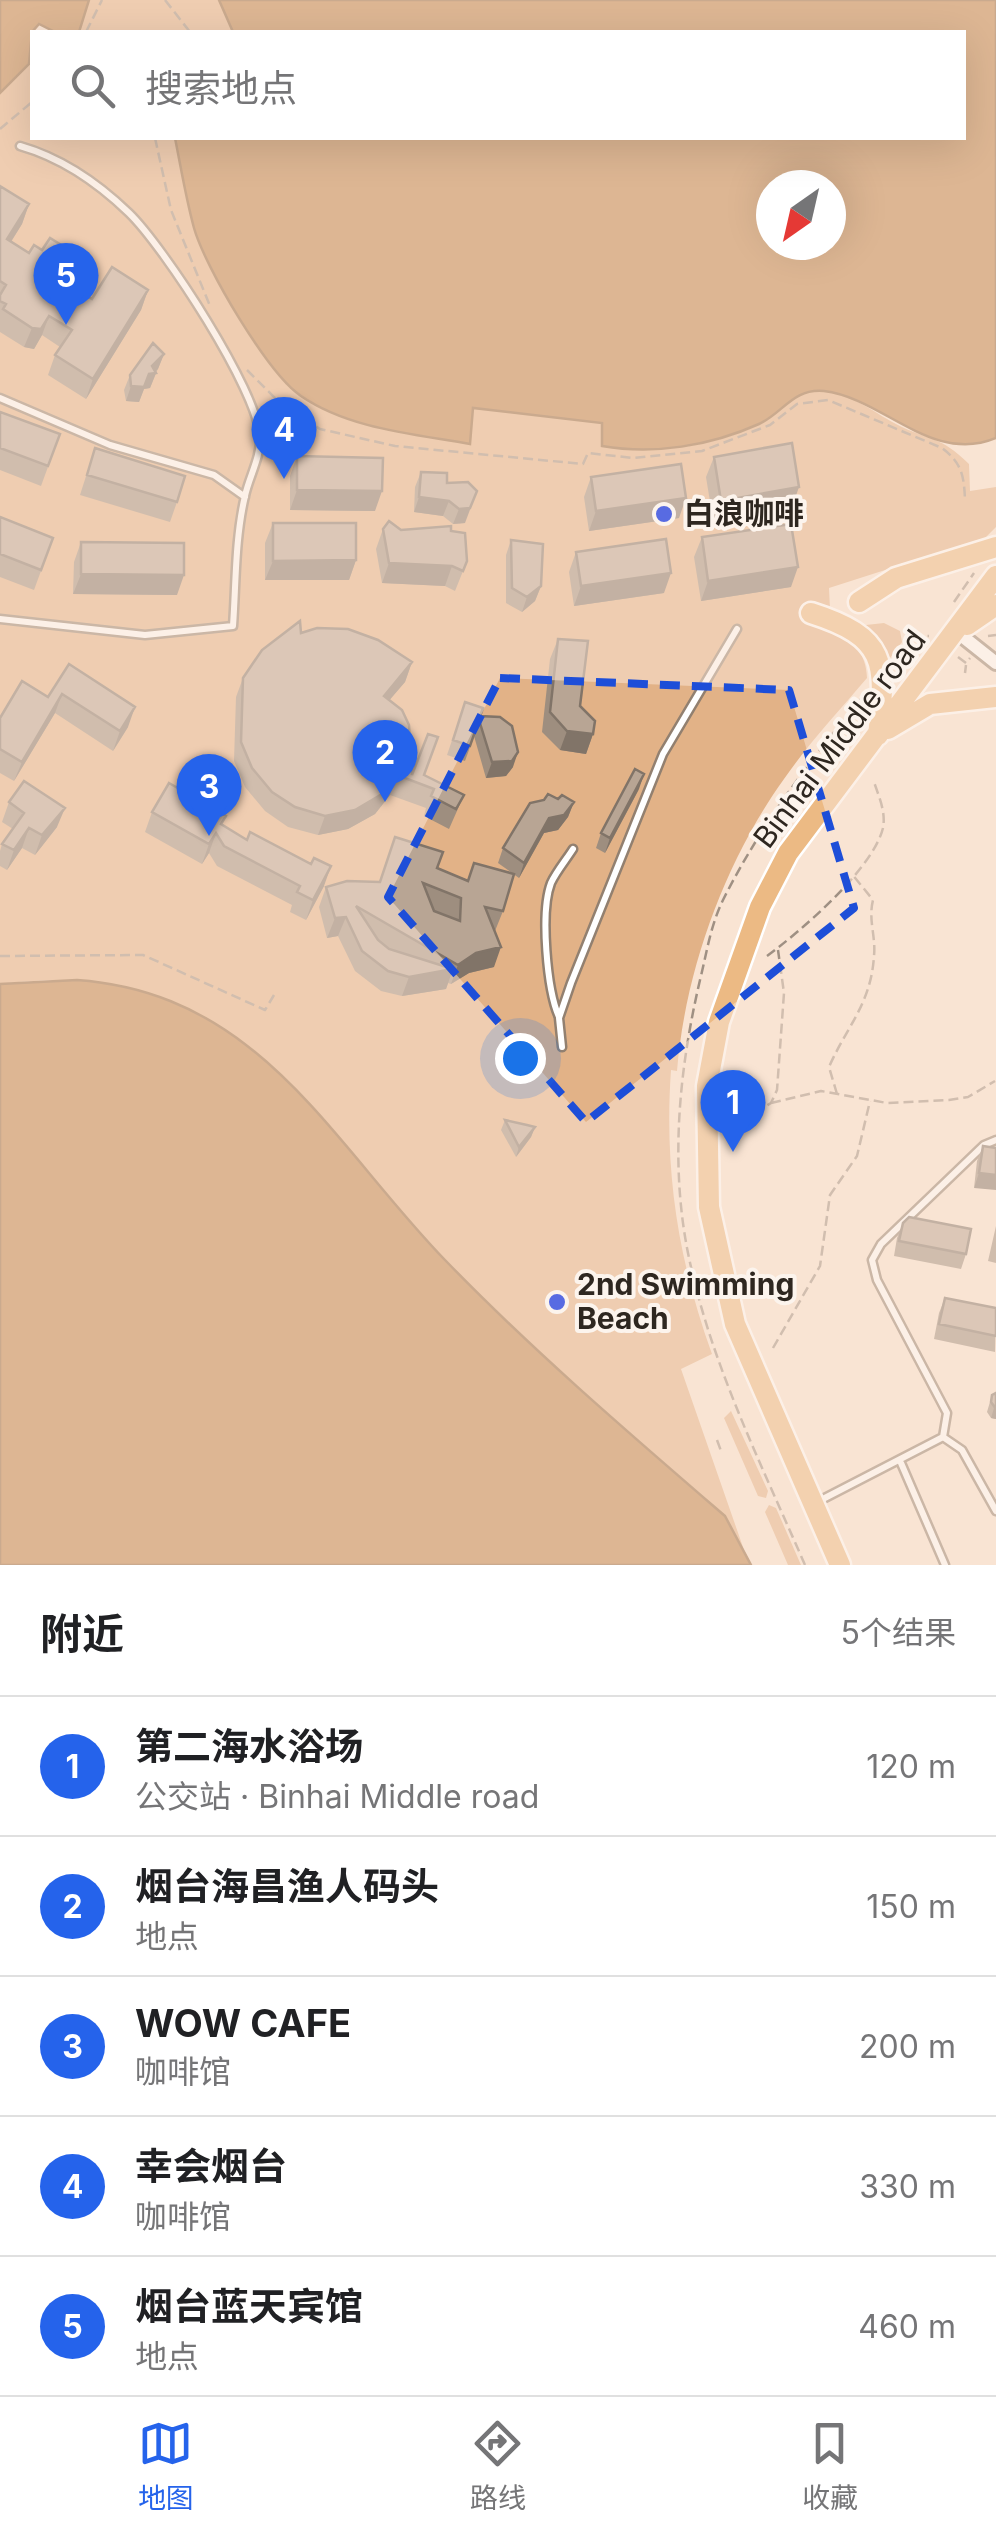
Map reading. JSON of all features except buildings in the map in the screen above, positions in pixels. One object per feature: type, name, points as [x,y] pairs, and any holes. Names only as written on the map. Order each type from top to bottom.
[{"type":"main road","points":[[859,602],[896,578],[996,547]]},
{"type":"main road","name":"Binhai Middle road","points":[[840,1565],[735,1324],[709,1206],[706,1086],[719,1022],[760,907],[788,853],[996,576]]},
{"type":"main road","name":"Binhai Middle road","points":[[957,632],[996,605]]},
{"type":"main road","points":[[811,613],[862,634],[874,649],[884,676],[878,735]]},
{"type":"main road","points":[[878,735],[930,704],[996,697]]},
{"type":"street","points":[[957,632],[996,663]]},
{"type":"lane","points":[[0,619],[145,636],[232,626],[245,496],[261,440],[247,392],[184,287],[133,216],[92,180],[44,153],[20,146]]},
{"type":"lane","points":[[0,398],[110,445],[214,474],[245,496]]},
{"type":"lane","points":[[559,1018],[663,754],[738,630]]},
{"type":"lane","points":[[562,1046],[559,1018],[547,990],[546,921],[551,884],[573,849]]},
{"type":"lane","points":[[813,1504],[900,1463],[943,1437],[948,1413],[877,1280],[872,1260],[881,1244],[984,1145],[996,1140]]},
{"type":"lane","points":[[943,1437],[962,1450],[996,1511]]},
{"type":"lane","points":[[900,1463],[945,1565]]},
{"type":"path","points":[[87,30],[102,0]]},
{"type":"path","points":[[165,0],[188,30]]},
{"type":"path","points":[[0,129],[30,104]]},
{"type":"path","points":[[155,140],[171,210],[216,317]]},
{"type":"path","points":[[246,369],[282,404],[320,429],[395,446],[583,464],[588,453],[633,458],[702,451],[770,425],[797,404],[828,400],[942,448],[954,457],[964,475],[965,500]]},
{"type":"path","points":[[952,598],[955,608]]},
{"type":"path","points":[[988,636],[996,635]]},
{"type":"path","points":[[805,1565],[725,1378],[690,1265],[679,1183],[678,1111],[705,946],[724,898],[789,789],[918,636],[931,636]]},
{"type":"path","points":[[965,674],[966,663]]},
{"type":"path","points":[[767,956],[815,916],[882,832],[884,814],[874,782]]},
{"type":"path","points":[[837,1094],[828,1067],[864,1009],[875,954],[869,918],[872,900],[852,874]]},
{"type":"path","points":[[770,1103],[778,1090],[784,993],[778,948]]},
{"type":"path","points":[[0,956],[143,955],[265,1010],[274,996]]},
{"type":"path","points":[[742,1121],[770,1103],[811,1092],[870,1102],[968,1097],[995,1080]]},
{"type":"path","points":[[773,1348],[820,1266],[827,1205],[857,1156],[870,1102]]},
{"type":"path","points":[[717,1440],[721,1451]]},
{"type":"highlighted area","points":[[500,678],[789,690],[854,908],[586,1122],[388,897]]},
{"type":"shaded area","points":[[0,0],[89,0],[80,30],[51,30],[39,24],[30,30],[29,64],[0,93]]},
{"type":"shaded area","points":[[89,0],[219,0],[232,30],[80,30]]},
{"type":"shaded area","points":[[219,0],[996,0],[996,438],[973,444],[950,443],[929,437],[846,396],[824,391],[804,393],[759,424],[740,432],[662,449],[602,446],[602,423],[473,408],[470,444],[382,429],[320,407],[287,384],[239,318],[194,228],[175,140],[966,140],[966,30],[232,30]]},
{"type":"shaded area","points":[[30,59],[30,140],[175,140],[195,232],[301,396],[344,418],[470,443],[472,408],[602,423],[602,446],[662,449],[742,432],[801,395],[830,392],[850,398],[950,448],[969,464],[970,491],[996,487],[996,527],[985,538],[829,588],[831,630],[857,649],[867,678],[794,766],[763,811],[726,881],[699,956],[681,1033],[677,1071],[671,1070],[670,1143],[676,1214],[690,1284],[712,1354],[681,1369],[744,1550],[725,1516],[477,1294],[305,1100],[259,1056],[208,1019],[150,994],[82,981],[0,984],[0,93]]},
{"type":"shaded area","points":[[884,623],[900,631],[902,642],[887,662],[857,626]]},
{"type":"shaded area","points":[[77,980],[141,991],[196,1013],[244,1043],[327,1123],[404,1215],[478,1293],[582,1391],[725,1516],[751,1565],[0,1565],[0,984]]},
{"type":"shaded area","points":[[731,1411],[768,1491],[766,1498],[758,1496],[724,1418]]},
{"type":"shaded area","points":[[769,1505],[776,1508],[801,1565],[788,1565],[765,1512]]},
{"type":"place","name":"烟台蓝天宾馆","points":[[66,325]]},
{"type":"place","name":"幸会烟台","points":[[284,479]]},
{"type":"place","name":"白浪咖啡","points":[[664,514]]},
{"type":"place","name":"烟台海昌渔人码头","points":[[385,802]]},
{"type":"place","name":"WOW CAFE","points":[[209,836]]},
{"type":"place","name":"第二海水浴场","points":[[733,1152]]},
{"type":"place","name":"2nd Swimming Beach","points":[[557,1302]]}]
